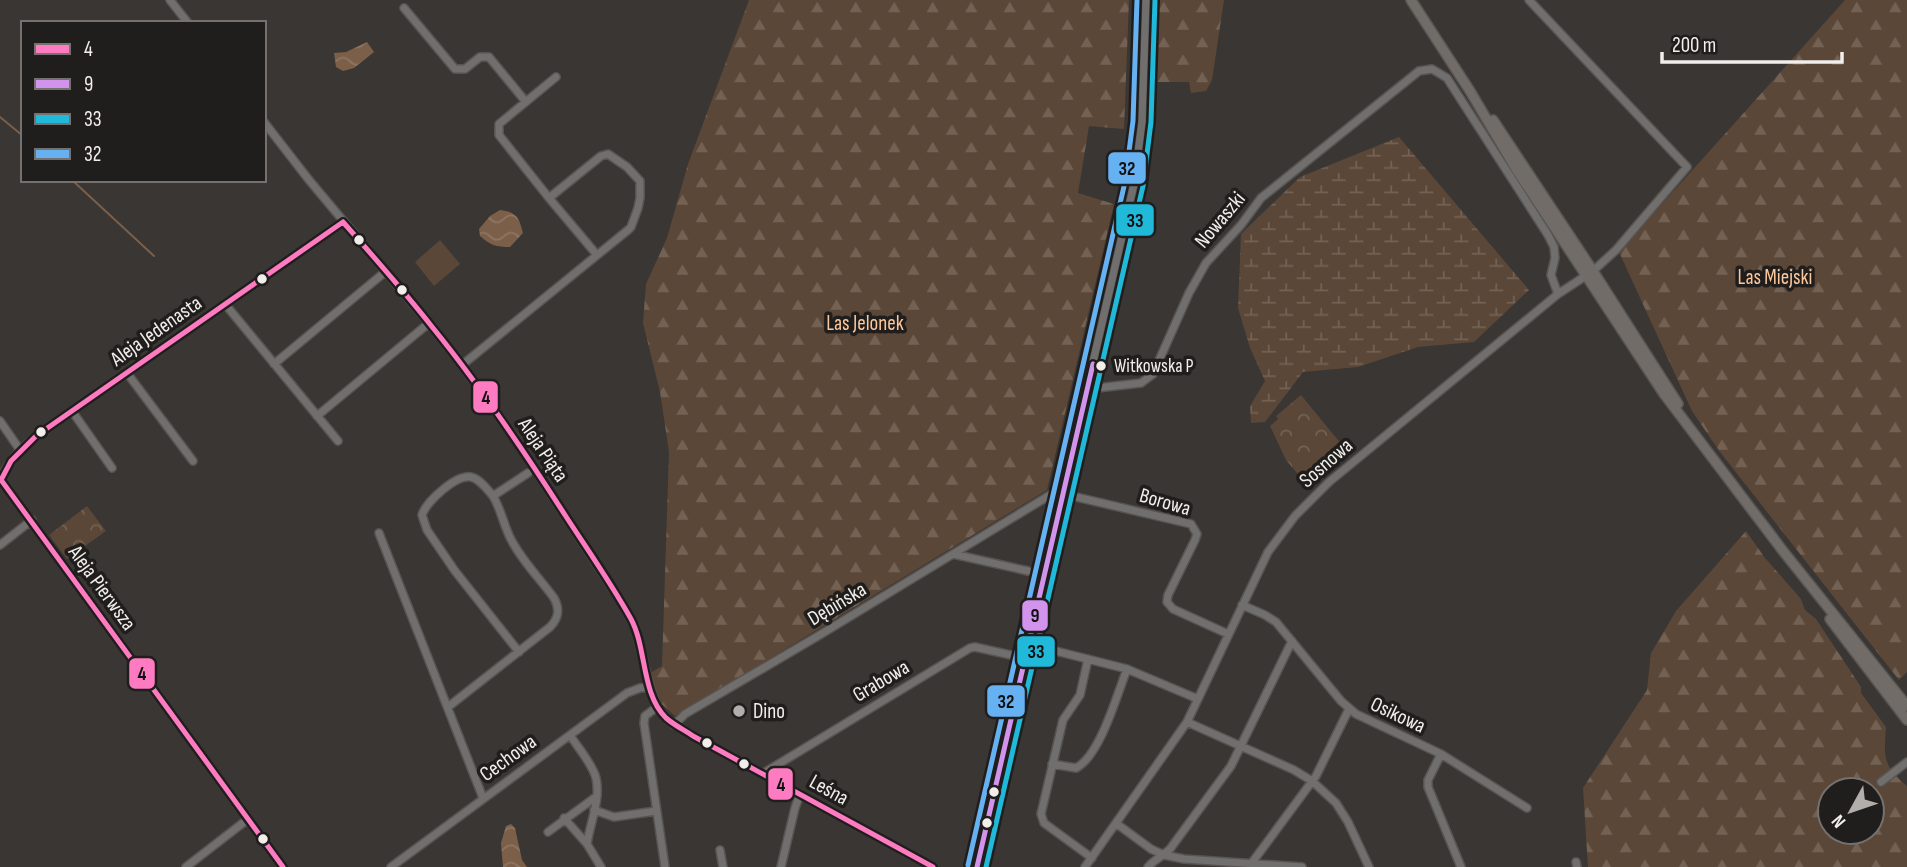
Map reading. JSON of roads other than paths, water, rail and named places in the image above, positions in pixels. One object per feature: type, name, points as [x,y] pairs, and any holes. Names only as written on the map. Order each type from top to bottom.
[{"type":"main road","points":[[1411,0],[1470,91],[1499,128],[1589,273],[1701,441],[1907,720]]},
{"type":"main road","points":[[1783,551],[1907,706]]},
{"type":"street","points":[[170,0],[186,21]]},
{"type":"street","points":[[977,867],[1130,205],[1139,154],[1146,0]]},
{"type":"street","name":"Sosnowa","points":[[1085,867],[1187,722],[1268,552],[1286,526],[1336,476],[1558,294],[1616,250],[1687,167],[1530,0]]},
{"type":"street","points":[[404,8],[455,69],[465,69],[480,57],[489,57],[526,102]]},
{"type":"street","name":"Nowaszki","points":[[1085,397],[1097,388],[1141,383],[1153,374],[1180,312],[1206,264],[1261,198],[1414,73],[1427,69],[1438,71],[1447,78],[1548,234],[1554,247],[1555,258],[1551,275],[1558,294]]},
{"type":"street","points":[[556,76],[499,124],[499,135],[597,256]]},
{"type":"street","name":"Aleja Piąta","points":[[266,124],[429,323],[514,437],[622,603],[635,627],[650,687]]},
{"type":"street","points":[[462,366],[631,227],[640,198],[640,184],[638,178],[613,156],[605,154],[549,198]]},
{"type":"street","name":"Aleja Jedenasta","points":[[0,480],[20,450],[72,411],[344,222]]},
{"type":"street","points":[[274,365],[386,272]]},
{"type":"street","points":[[225,304],[338,441]]},
{"type":"street","points":[[317,416],[429,323]]},
{"type":"street","points":[[127,373],[193,461]]},
{"type":"street","points":[[72,411],[111,468]]},
{"type":"street","points":[[0,421],[20,450]]},
{"type":"street","points":[[493,496],[528,473]]},
{"type":"street","points":[[448,707],[519,652],[554,624],[558,610],[554,598],[512,542],[493,496],[474,478],[462,478],[428,504],[422,519],[455,571],[519,652]]},
{"type":"street","name":"Aleja Pierwsza","points":[[0,480],[32,520],[283,867]]},
{"type":"street","name":"Dębińska","points":[[674,725],[685,714],[744,681],[1051,494],[1062,493]]},
{"type":"street","name":"Borowa","points":[[1062,493],[1191,524],[1197,534],[1167,602],[1173,609],[1228,634]]},
{"type":"street","points":[[0,545],[32,520]]},
{"type":"street","points":[[379,533],[483,798]]},
{"type":"street","points":[[952,554],[1028,571]]},
{"type":"street","name":"Osikowa","points":[[1242,605],[1271,618],[1356,715],[1441,754],[1527,808]]},
{"type":"street","points":[[1148,867],[1170,849],[1231,766],[1292,641]]},
{"type":"street","points":[[1028,644],[1127,669],[1198,699]]},
{"type":"street","name":"Grabowa","points":[[762,774],[970,648],[1024,658]]},
{"type":"street","points":[[1088,659],[1080,695],[1063,720],[1041,819],[1091,858]]},
{"type":"street","points":[[1052,764],[1076,768],[1083,764],[1103,732],[1127,669]]},
{"type":"street","name":"Leśna","points":[[650,687],[657,707],[674,725],[933,867]]},
{"type":"street","name":"Cechowa","points":[[391,867],[627,693],[650,687]]},
{"type":"street","points":[[657,707],[645,716],[644,723],[665,867]]},
{"type":"street","points":[[1251,864],[1312,781],[1349,709]]},
{"type":"street","points":[[1187,722],[1312,781],[1335,803],[1349,822],[1369,867]]},
{"type":"street","points":[[570,736],[593,771],[597,787],[587,844]]},
{"type":"street","points":[[1441,754],[1428,787],[1461,867]]},
{"type":"street","points":[[1886,778],[1907,762]]},
{"type":"street","points":[[781,867],[800,794]]},
{"type":"street","points":[[548,832],[597,796]]},
{"type":"street","points":[[594,810],[614,817],[656,811]]},
{"type":"street","points":[[565,818],[587,844],[601,867]]},
{"type":"street","points":[[187,867],[248,819]]},
{"type":"street","points":[[1117,824],[1151,849],[1164,855],[1184,859],[1302,867]]},
{"type":"street","points":[[720,850],[723,867]]},
{"type":"water","points":[[367,42],[374,52],[354,68],[343,71],[336,67],[334,53],[346,52]]},
{"type":"water","points":[[500,210],[510,212],[516,217],[523,233],[510,247],[494,245],[480,236],[479,229],[490,216]]},
{"type":"water","points":[[511,824],[515,828],[522,860],[527,867],[503,867],[501,843],[506,826]]},
{"type":"waterway","points":[[0,117],[21,134]]},
{"type":"waterway","points":[[74,182],[154,256]]},
{"type":"place","name":"Witkowska P","points":[[1101,366]]},
{"type":"place","name":"Dino","points":[[739,711]]},
{"type":"park label","name":"Las Miejski","points":[[1775,277]]},
{"type":"park label","name":"Las Jelonek","points":[[865,323]]}]
